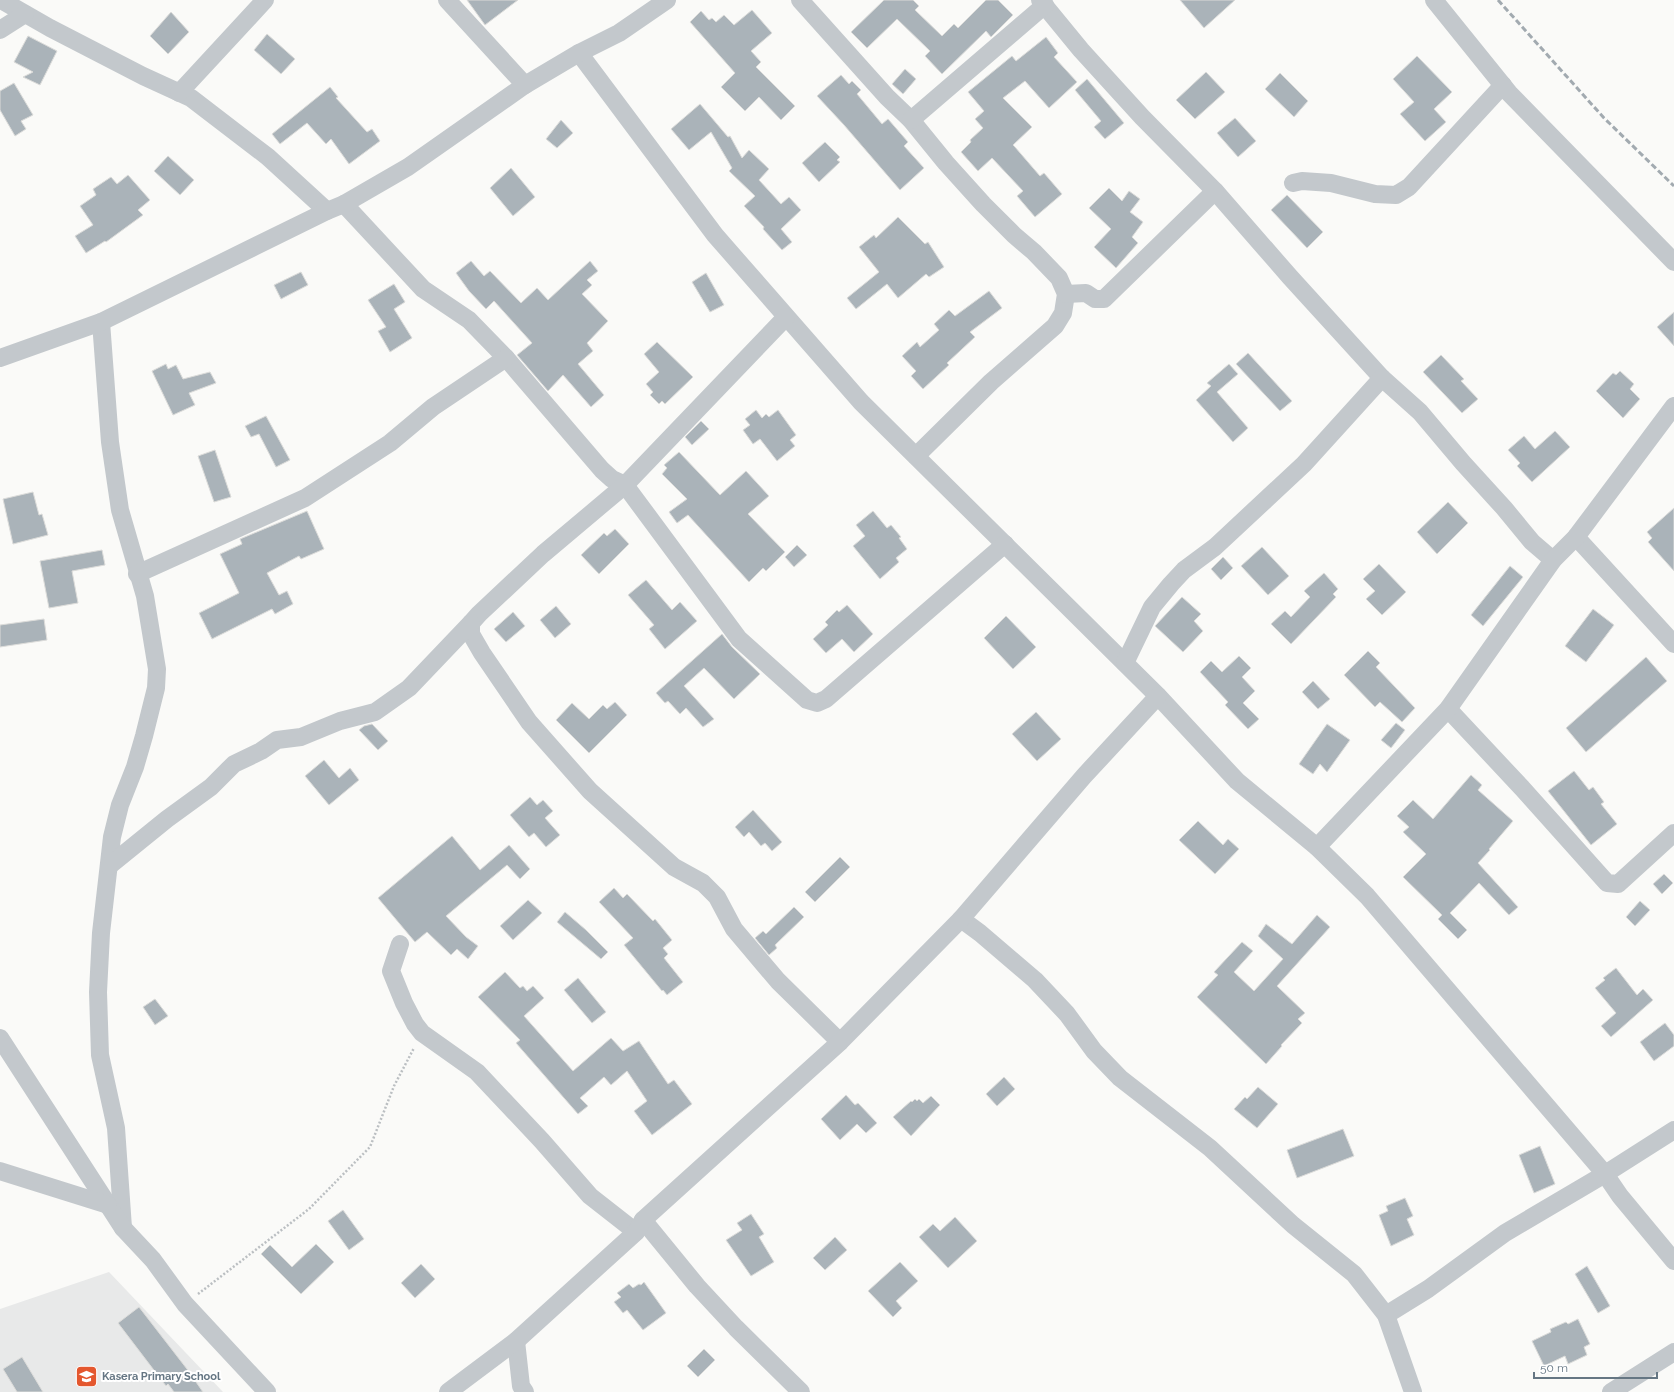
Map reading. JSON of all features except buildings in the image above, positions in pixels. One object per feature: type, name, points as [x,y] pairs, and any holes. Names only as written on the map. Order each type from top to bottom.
[{"type":"street","points":[[1,0],[143,76],[191,98],[268,157],[327,211]]},
{"type":"street","points":[[179,93],[264,0]]},
{"type":"street","points":[[447,0],[525,85]]},
{"type":"street","points":[[0,358],[102,322],[344,204],[408,167],[525,85],[579,53],[619,33],[667,0]]},
{"type":"street","points":[[800,0],[887,97],[911,120],[946,163],[983,204],[1059,278],[1066,294],[1063,313],[1055,326],[996,378],[916,456]]},
{"type":"street","points":[[1434,0],[1503,85],[1674,262]]},
{"type":"street","points":[[911,120],[1043,2],[1081,50],[1142,117],[1215,191],[1290,277],[1382,378],[1420,412],[1532,542],[1553,560]]},
{"type":"street","points":[[0,30],[25,14]]},
{"type":"street","points":[[579,53],[715,235],[861,402],[1158,696],[1237,781],[1317,847],[1367,896],[1605,1174],[1620,1196],[1674,1261]]},
{"type":"street","points":[[1293,183],[1331,183],[1375,194],[1396,195],[1409,187],[1503,85]]},
{"type":"street","points":[[1066,294],[1086,293],[1095,299],[1104,299],[1215,191]]},
{"type":"street","points":[[344,204],[423,289],[469,320],[506,358],[602,470],[612,479],[625,485],[739,639],[807,700],[817,703],[826,699],[1005,544]]},
{"type":"street","points":[[110,866],[167,819],[211,787],[234,764],[261,751],[277,740],[301,737],[340,721],[375,712],[409,688],[478,614],[542,554],[625,485],[786,317]]},
{"type":"street","points":[[102,322],[110,442],[120,510],[137,574],[145,596],[155,649],[157,669],[156,688],[135,767],[120,805],[112,837],[110,866],[101,932],[98,992],[99,1047],[116,1128],[123,1228]]},
{"type":"street","points":[[137,574],[305,498],[390,443],[433,408],[506,358]]},
{"type":"street","points":[[1125,663],[1152,607],[1171,584],[1184,570],[1215,547],[1304,464],[1382,378]]},
{"type":"street","points":[[1317,847],[1448,709],[1553,560],[1576,537],[1674,406]]},
{"type":"street","points":[[1576,537],[1674,644]]},
{"type":"street","points":[[471,623],[471,634],[478,646],[529,722],[590,791],[674,867],[703,883],[717,897],[734,929],[778,981],[840,1042]]},
{"type":"street","points":[[448,1392],[516,1341],[840,1042],[961,919],[1084,776],[1158,696]]},
{"type":"street","points":[[1448,709],[1522,788],[1607,883],[1618,884],[1674,833]]},
{"type":"street","points":[[961,919],[980,932],[1035,980],[1067,1014],[1094,1051],[1120,1078],[1210,1148],[1293,1225],[1354,1274],[1386,1315],[1413,1392]]},
{"type":"street","points":[[400,944],[391,971],[407,1010],[414,1024],[422,1033],[477,1072],[542,1141],[590,1196],[640,1226],[736,1328],[801,1392]]},
{"type":"street","points":[[0,1038],[123,1228],[153,1260],[185,1304],[267,1392]]},
{"type":"street","points":[[1386,1315],[1428,1289],[1505,1233],[1605,1174],[1674,1130]]},
{"type":"street","points":[[0,1171],[108,1205]]},
{"type":"street","points":[[516,1341],[521,1386],[525,1392]]},
{"type":"street","points":[[1611,1392],[1674,1352]]},
{"type":"path","points":[[185,1304],[309,1209],[370,1147],[394,1086],[422,1033]]},
{"type":"shaded area","name":"Kasera Primary School","points":[[109,1272],[223,1392],[0,1392],[0,1309]]},
{"type":"railway","points":[[1498,0],[1604,118],[1674,186]]},
{"type":"place","name":"Kasera Primary School","points":[[86,1376]]}]
